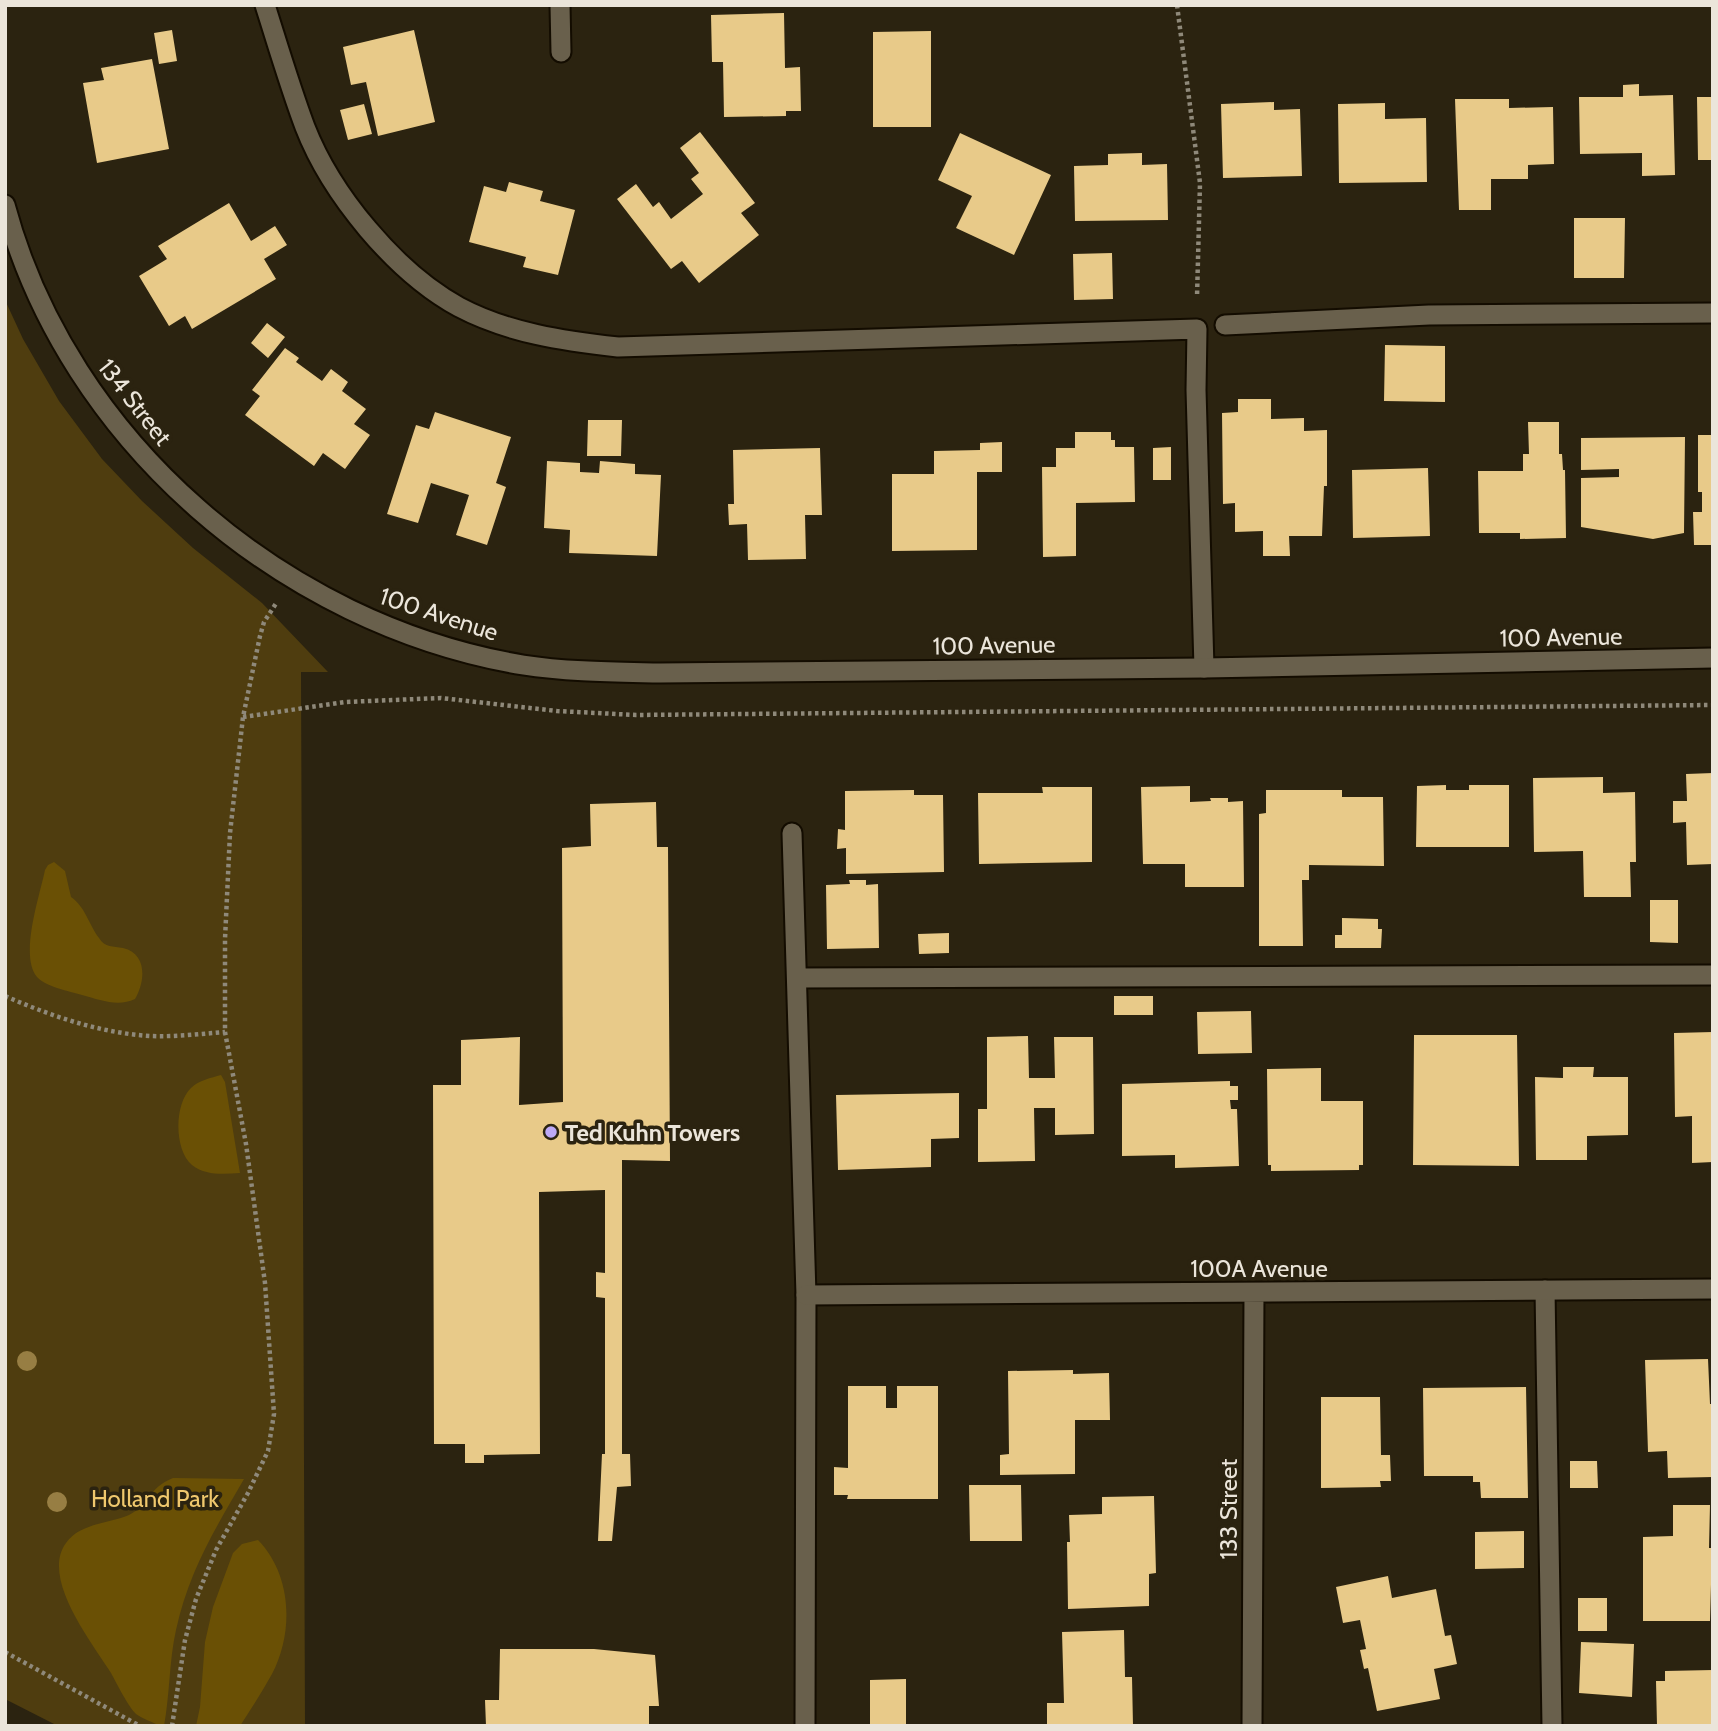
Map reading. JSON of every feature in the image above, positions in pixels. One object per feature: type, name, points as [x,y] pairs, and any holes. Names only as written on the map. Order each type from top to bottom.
[{"type":"street","points":[[265,5],[306,129],[330,176],[359,218],[383,247],[413,274],[458,307],[501,324],[556,340],[618,347],[1197,329],[1196,390],[1204,668]]},
{"type":"street","points":[[559,5],[561,52]]},
{"type":"street","name":"134 Street","points":[[5,205],[31,280],[56,331],[86,383],[132,445],[190,502],[244,546],[294,578]]},
{"type":"street","points":[[1225,325],[1429,315],[1713,313]]},
{"type":"street","name":"100 Avenue","points":[[294,578],[350,610],[458,650],[522,664],[583,671],[660,673],[1204,668],[1713,658]]},
{"type":"street","points":[[792,833],[806,1295],[805,1726]]},
{"type":"street","points":[[797,978],[1713,975]]},
{"type":"street","points":[[1545,1290],[1552,1726]]},
{"type":"street","name":"100A Avenue","points":[[806,1295],[1713,1290]]},
{"type":"street","name":"133 Street","points":[[1252,1726],[1254,1293]]},
{"type":"path","points":[[1177,5],[1200,183],[1197,302]]},
{"type":"path","points":[[172,1726],[185,1640],[196,1599],[216,1550],[268,1451],[274,1414],[265,1283],[240,1108],[225,1032],[225,939],[230,833],[243,717],[264,622]]},
{"type":"path","points":[[243,717],[345,702],[441,698],[557,711],[636,715],[1713,705]]},
{"type":"path","points":[[5,996],[58,1017],[111,1031],[151,1036],[225,1032]]},
{"type":"path","points":[[5,1001],[17,1001]]},
{"type":"path","points":[[5,1652],[140,1726]]},
{"type":"green space","name":"Holland Park","points":[[5,300],[23,339],[59,401],[102,459],[193,548],[262,603],[328,672],[301,672],[305,1726],[58,1726],[5,1699]]},
{"type":"green space","points":[[54,862],[65,871],[71,897],[84,911],[101,941],[131,951],[137,956],[142,977],[135,999],[116,1003],[102,1001],[52,986],[37,977],[30,955],[32,925],[45,870]]},
{"type":"green space","points":[[221,1075],[225,1082],[240,1173],[215,1174],[197,1169],[186,1158],[179,1138],[179,1115],[185,1095],[198,1083]]},
{"type":"green space","points":[[173,1478],[244,1479],[195,1570],[181,1609],[174,1642],[164,1726],[160,1726],[136,1714],[82,1628],[64,1592],[60,1557],[66,1543],[79,1531],[129,1515],[158,1487]]},
{"type":"green space","points":[[258,1540],[278,1570],[283,1587],[286,1622],[279,1658],[240,1726],[196,1726],[205,1642],[213,1607],[233,1553],[242,1544]]},
{"type":"building","points":[[784,13],[785,68],[800,67],[801,111],[786,111],[786,116],[724,117],[723,62],[712,62],[711,15]]},
{"type":"building","points":[[172,30],[177,61],[159,64],[154,33]]},
{"type":"building","points":[[414,30],[435,122],[378,136],[366,82],[351,85],[343,47]]},
{"type":"building","points":[[931,31],[931,127],[873,127],[873,32]]},
{"type":"building","points":[[152,59],[169,149],[97,163],[83,83],[104,80],[101,68]]},
{"type":"building","points":[[1639,84],[1639,96],[1673,95],[1675,175],[1642,176],[1642,153],[1580,154],[1579,97],[1623,97],[1623,85]]},
{"type":"building","points":[[1697,97],[1713,97],[1713,160],[1698,160]]},
{"type":"building","points":[[1455,99],[1509,99],[1509,108],[1553,107],[1554,164],[1528,165],[1528,179],[1491,179],[1491,210],[1459,210]]},
{"type":"building","points":[[1274,102],[1274,110],[1300,109],[1302,176],[1223,178],[1221,104]]},
{"type":"building","points":[[1385,103],[1385,119],[1426,118],[1427,182],[1339,183],[1338,104]]},
{"type":"building","points":[[364,104],[372,134],[348,140],[340,110]]},
{"type":"building","points":[[700,132],[755,203],[741,213],[759,235],[699,283],[682,261],[671,269],[617,199],[636,184],[653,207],[659,202],[671,219],[703,194],[691,179],[699,173],[680,148]]},
{"type":"building","points":[[960,133],[1051,175],[1014,255],[956,228],[972,196],[938,180]]},
{"type":"building","points":[[1142,153],[1142,165],[1167,164],[1168,220],[1075,221],[1074,166],[1108,165],[1108,154]]},
{"type":"building","points":[[509,182],[543,191],[540,201],[575,210],[558,275],[523,267],[526,257],[469,242],[484,186],[506,192]]},
{"type":"building","points":[[229,203],[251,241],[275,226],[287,245],[264,259],[276,279],[192,329],[185,316],[169,326],[139,276],[167,259],[158,246]]},
{"type":"building","points":[[1574,218],[1625,218],[1624,278],[1574,278]]},
{"type":"building","points":[[1112,253],[1113,299],[1074,300],[1073,254]]},
{"type":"building","points":[[267,323],[285,337],[268,358],[251,343]]},
{"type":"building","points":[[1385,345],[1445,346],[1445,402],[1384,401]]},
{"type":"building","points":[[285,348],[299,358],[296,362],[322,381],[331,369],[348,382],[342,391],[366,409],[354,424],[370,435],[345,469],[323,453],[314,466],[245,415],[260,396],[252,390]]},
{"type":"building","points":[[1238,399],[1271,399],[1271,419],[1304,418],[1304,431],[1327,430],[1327,486],[1324,486],[1322,536],[1289,536],[1290,556],[1263,556],[1263,531],[1235,532],[1235,503],[1223,504],[1222,413],[1238,412]]},
{"type":"building","points":[[435,412],[511,437],[496,483],[506,487],[487,545],[456,535],[469,495],[431,483],[418,523],[387,514],[416,425],[429,429]]},
{"type":"building","points":[[588,420],[622,420],[621,456],[587,456]]},
{"type":"building","points":[[1528,422],[1559,422],[1559,454],[1562,454],[1565,470],[1566,538],[1520,539],[1520,533],[1479,533],[1478,471],[1523,471],[1523,454],[1529,454]]},
{"type":"building","points":[[1075,432],[1111,432],[1115,447],[1134,447],[1135,502],[1076,503],[1076,556],[1043,557],[1042,467],[1056,467],[1056,448],[1075,448]]},
{"type":"building","points":[[1698,435],[1713,435],[1713,545],[1694,545],[1693,512],[1702,512],[1702,492],[1698,492]]},
{"type":"building","points":[[1685,437],[1684,533],[1653,539],[1581,527],[1581,478],[1619,477],[1619,469],[1581,470],[1581,438]]},
{"type":"building","points":[[1002,442],[1002,472],[977,472],[977,550],[892,551],[892,474],[934,474],[934,451],[980,450],[980,443]]},
{"type":"building","points":[[1171,447],[1171,480],[1153,480],[1153,448]]},
{"type":"building","points":[[820,448],[822,515],[805,515],[806,559],[748,560],[747,524],[729,525],[728,504],[734,504],[733,450]]},
{"type":"building","points":[[547,461],[580,463],[580,472],[599,473],[600,461],[635,464],[635,474],[661,475],[657,556],[569,553],[570,530],[544,528]]},
{"type":"building","points":[[1428,468],[1430,536],[1353,538],[1352,470]]},
{"type":"building","points":[[1713,773],[1713,864],[1687,865],[1686,822],[1673,823],[1673,801],[1687,801],[1686,774]]},
{"type":"building","points":[[1603,777],[1603,793],[1635,792],[1636,862],[1630,862],[1631,897],[1584,897],[1583,851],[1534,852],[1533,778]]},
{"type":"building","points":[[1446,785],[1446,790],[1469,790],[1469,785],[1509,785],[1509,847],[1416,847],[1417,786]]},
{"type":"building","points":[[1190,786],[1190,802],[1211,801],[1210,798],[1228,798],[1228,802],[1243,801],[1244,887],[1185,887],[1185,864],[1143,864],[1141,787]]},
{"type":"building","points":[[1042,787],[1092,787],[1092,862],[979,864],[978,793],[1043,793]]},
{"type":"building","points":[[914,790],[914,795],[943,795],[944,872],[846,874],[846,848],[837,849],[838,829],[845,830],[845,791]]},
{"type":"building","points":[[1266,790],[1342,790],[1342,797],[1383,797],[1384,866],[1309,865],[1309,880],[1302,880],[1303,946],[1259,946],[1259,814],[1266,813]]},
{"type":"building","name":"Ted Kuhn Towers","points":[[656,802],[657,847],[668,847],[670,1161],[622,1160],[622,1454],[630,1454],[631,1486],[617,1487],[612,1541],[598,1541],[602,1454],[605,1454],[605,1298],[596,1297],[596,1272],[605,1273],[605,1190],[539,1192],[540,1454],[484,1455],[484,1463],[465,1463],[465,1444],[434,1444],[433,1085],[461,1085],[461,1040],[520,1037],[519,1105],[563,1102],[562,848],[591,846],[590,804]]},
{"type":"building","points":[[849,880],[866,880],[866,885],[878,884],[879,948],[827,949],[826,885],[850,884]]},
{"type":"building","points":[[1650,900],[1678,900],[1678,943],[1650,942]]},
{"type":"building","points":[[1342,918],[1378,919],[1378,929],[1382,929],[1381,948],[1335,948],[1335,935],[1342,935]]},
{"type":"building","points":[[949,933],[949,953],[919,954],[918,934]]},
{"type":"building","points":[[1114,996],[1153,996],[1153,1015],[1114,1015]]},
{"type":"building","points":[[1251,1011],[1252,1053],[1198,1054],[1197,1012]]},
{"type":"building","points":[[1713,1032],[1713,1162],[1692,1163],[1692,1116],[1675,1117],[1674,1033]]},
{"type":"building","points":[[1414,1035],[1517,1035],[1519,1166],[1413,1165]]},
{"type":"building","points":[[1028,1036],[1029,1078],[1055,1078],[1054,1037],[1093,1037],[1094,1134],[1055,1135],[1055,1108],[1034,1108],[1035,1161],[978,1162],[978,1109],[987,1109],[987,1037]]},
{"type":"building","points":[[1563,1067],[1594,1067],[1593,1077],[1628,1077],[1628,1135],[1587,1136],[1587,1160],[1536,1160],[1535,1077],[1563,1078]]},
{"type":"building","points":[[1321,1068],[1321,1101],[1363,1101],[1363,1165],[1359,1165],[1359,1170],[1271,1171],[1271,1165],[1268,1165],[1267,1069]]},
{"type":"building","points":[[1230,1081],[1230,1086],[1238,1086],[1238,1100],[1230,1100],[1231,1109],[1237,1109],[1239,1166],[1175,1168],[1175,1155],[1122,1156],[1122,1084]]},
{"type":"building","points":[[959,1093],[959,1138],[931,1139],[931,1167],[838,1170],[836,1095]]},
{"type":"building","points":[[1708,1359],[1710,1404],[1713,1404],[1713,1477],[1668,1478],[1667,1451],[1648,1452],[1645,1360]]},
{"type":"building","points":[[1073,1370],[1073,1374],[1109,1373],[1110,1420],[1075,1420],[1075,1474],[1000,1475],[1000,1455],[1009,1454],[1008,1371]]},
{"type":"building","points":[[848,1386],[886,1386],[886,1408],[897,1408],[897,1386],[938,1386],[938,1499],[847,1499],[848,1495],[834,1495],[834,1467],[848,1468]]},
{"type":"building","points":[[1526,1387],[1528,1498],[1481,1498],[1480,1482],[1473,1482],[1473,1476],[1424,1476],[1423,1388]]},
{"type":"building","points":[[1321,1397],[1380,1397],[1381,1455],[1390,1455],[1391,1481],[1380,1481],[1381,1487],[1321,1488]]},
{"type":"building","points":[[1570,1461],[1597,1461],[1598,1488],[1570,1488]]},
{"type":"building","points":[[969,1485],[1021,1485],[1022,1541],[970,1541]]},
{"type":"building","points":[[1154,1496],[1156,1573],[1149,1574],[1149,1606],[1068,1609],[1069,1515],[1102,1514],[1102,1497]]},
{"type":"building","points":[[1673,1505],[1710,1505],[1710,1621],[1643,1621],[1643,1537],[1673,1536]]},
{"type":"building","points":[[1524,1531],[1524,1568],[1475,1569],[1475,1532]]},
{"type":"building","points":[[1388,1576],[1392,1598],[1436,1589],[1445,1636],[1451,1635],[1457,1664],[1434,1669],[1440,1699],[1377,1711],[1368,1668],[1364,1669],[1360,1650],[1366,1649],[1360,1620],[1343,1623],[1336,1587]]},
{"type":"building","points":[[1578,1598],[1607,1598],[1607,1631],[1578,1631]]},
{"type":"building","points":[[1124,1630],[1125,1677],[1132,1677],[1133,1726],[1047,1726],[1047,1703],[1064,1703],[1062,1632]]},
{"type":"building","points":[[1581,1642],[1634,1644],[1632,1697],[1579,1693]]},
{"type":"building","points":[[500,1649],[594,1649],[655,1655],[659,1706],[649,1706],[649,1726],[486,1726],[485,1700],[499,1700]]},
{"type":"building","points":[[1713,1670],[1713,1726],[1657,1726],[1656,1681],[1665,1681],[1665,1671]]},
{"type":"building","points":[[906,1679],[906,1726],[870,1726],[870,1680]]},
{"type":"place","name":"Ted Kuhn Towers","points":[[551,1132]]}]
